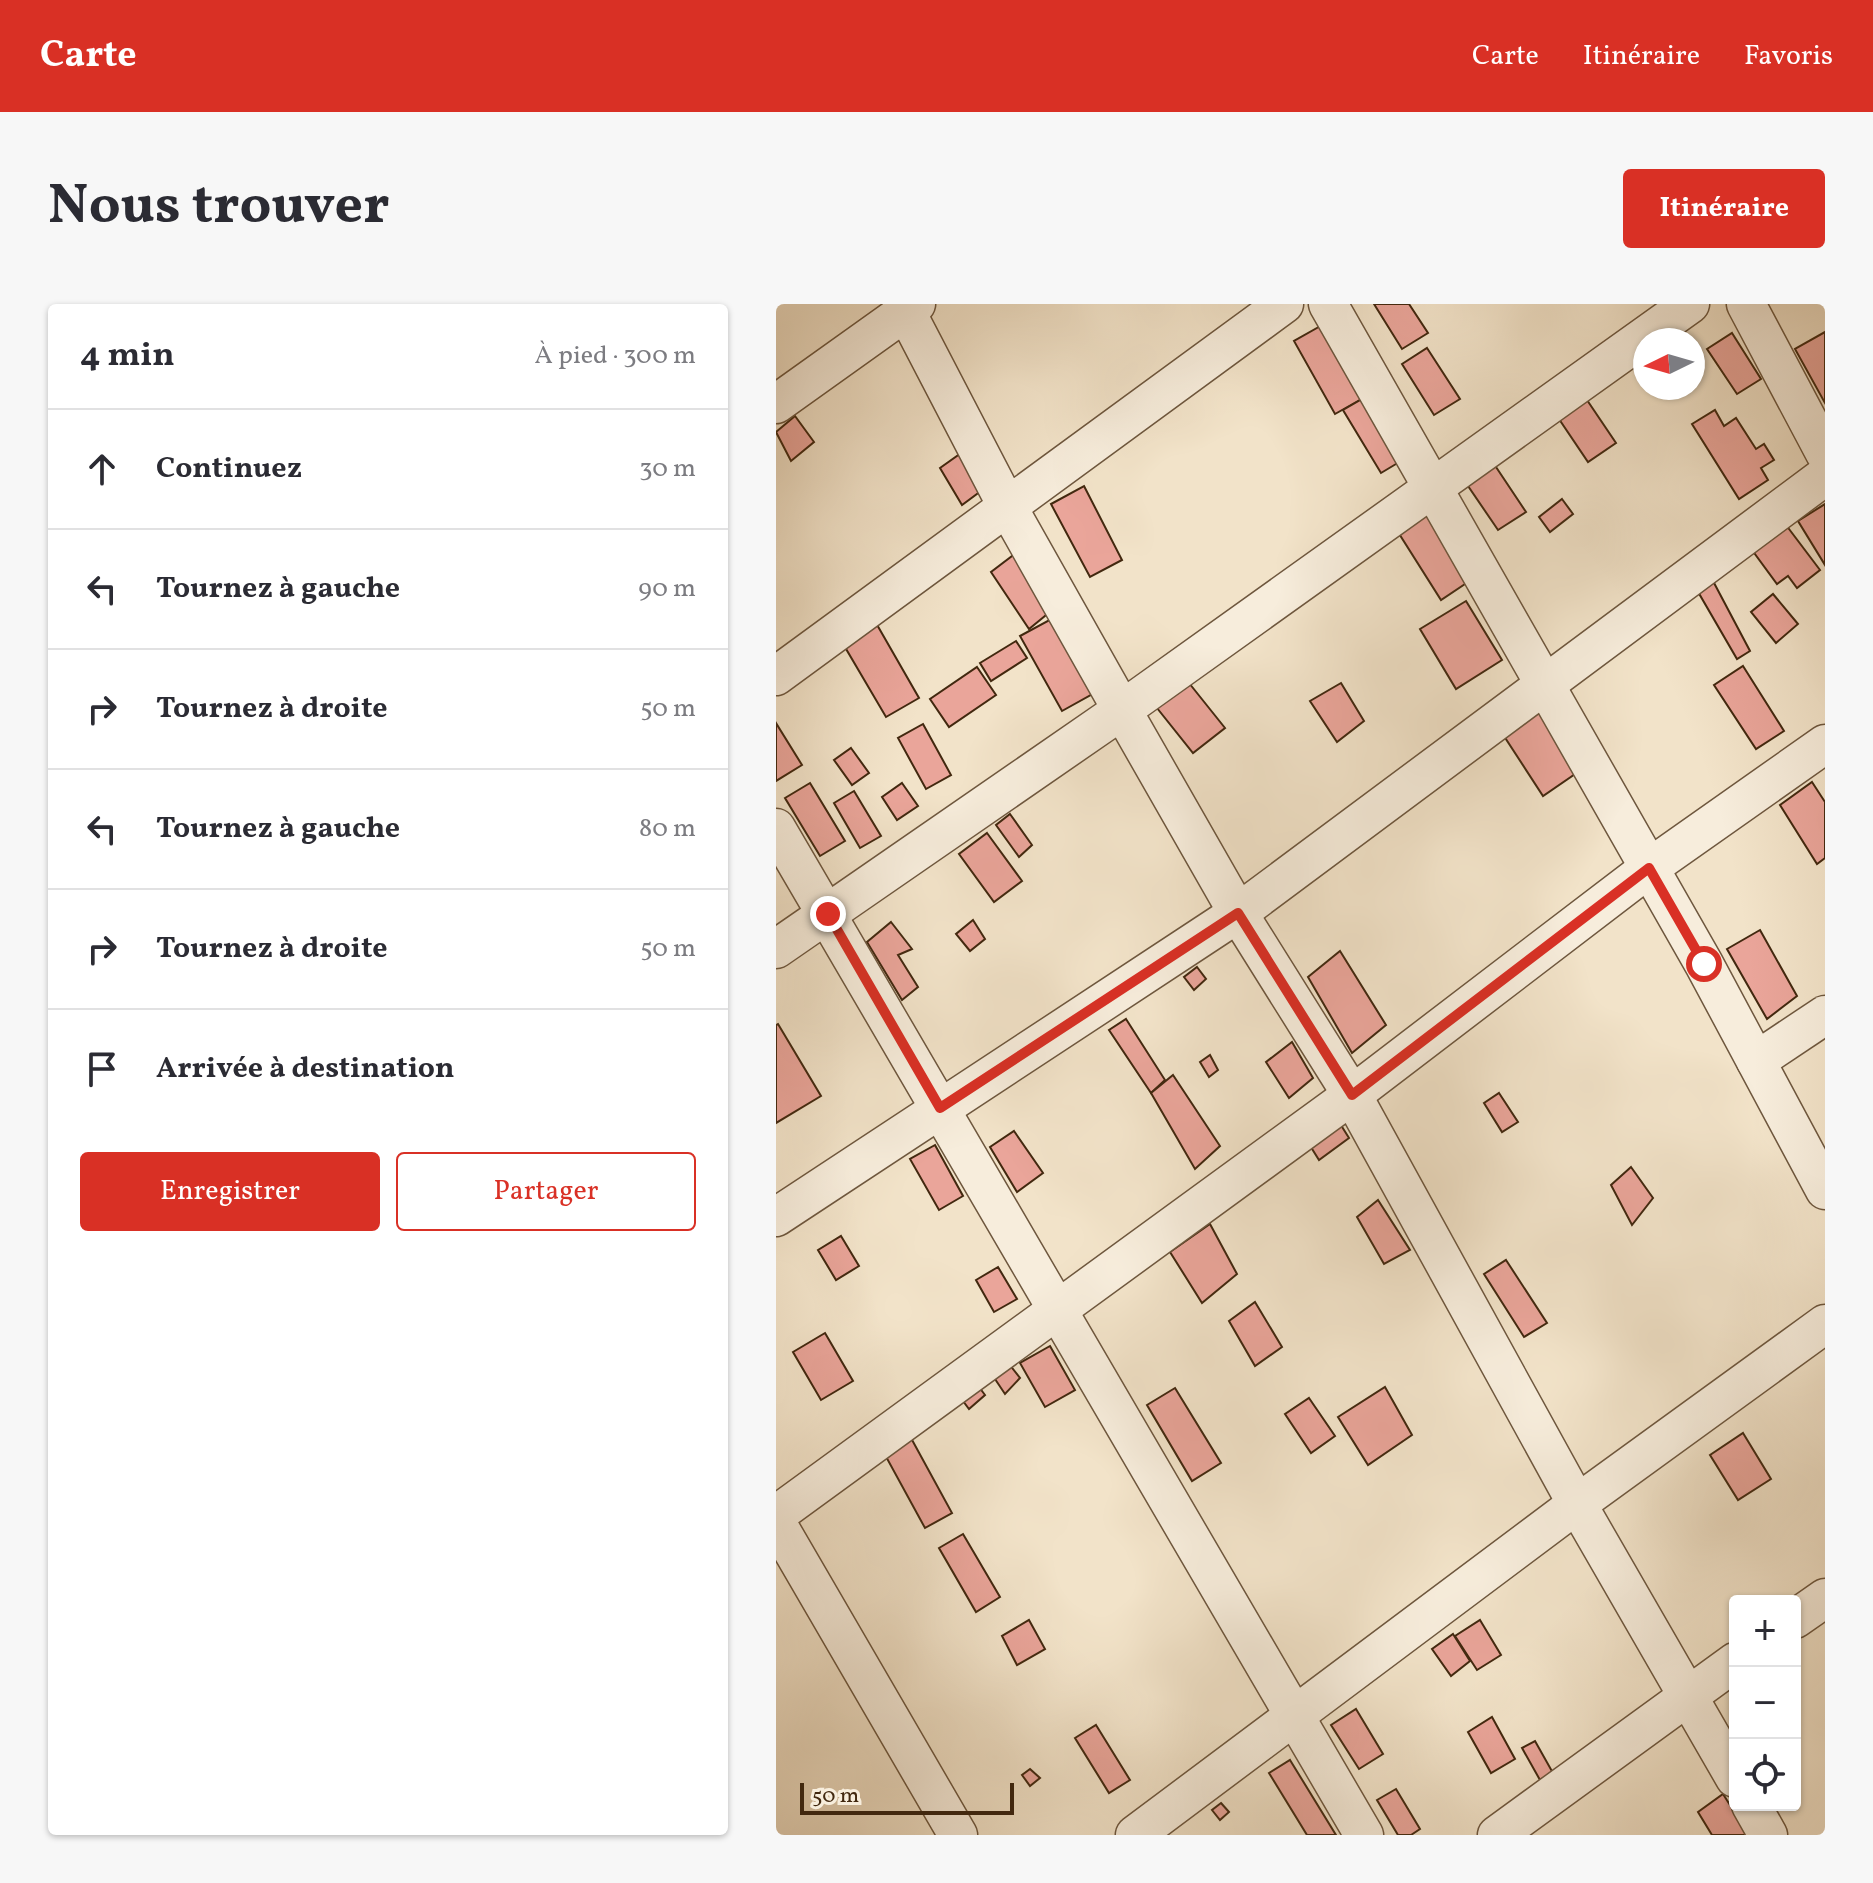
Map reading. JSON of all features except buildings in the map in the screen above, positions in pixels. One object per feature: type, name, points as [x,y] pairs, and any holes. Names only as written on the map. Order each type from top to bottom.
[{"type":"street","points":[[776,676],[1284,304]]},
{"type":"street","points":[[1328,304],[1649,868],[1825,1190]]},
{"type":"street","points":[[776,949],[1122,710],[1690,304]]},
{"type":"street","points":[[1746,304],[1825,453]]},
{"type":"street","points":[[776,404],[908,306],[1007,506],[1238,913],[1352,1095],[1577,1504],[1729,1768]]},
{"type":"street","points":[[776,1217],[1238,913],[1544,682],[1825,476]]},
{"type":"street","points":[[776,1515],[1352,1095],[1649,868],[1825,744]]},
{"type":"street","points":[[776,828],[1364,1835]]},
{"type":"street","points":[[1756,1061],[1825,1015]]},
{"type":"street","points":[[1135,1835],[1577,1504],[1825,1324]]},
{"type":"street","points":[[776,1522],[958,1835]]},
{"type":"street","points":[[1801,1615],[1825,1598]]},
{"type":"street","points":[[1497,1835],[1729,1666]]},
{"type":"street","points":[[1754,1811],[1768,1835]]},
{"type":"route","points":[[828,914],[940,1108],[1238,913],[1352,1095],[1649,868],[1704,964]]}]
